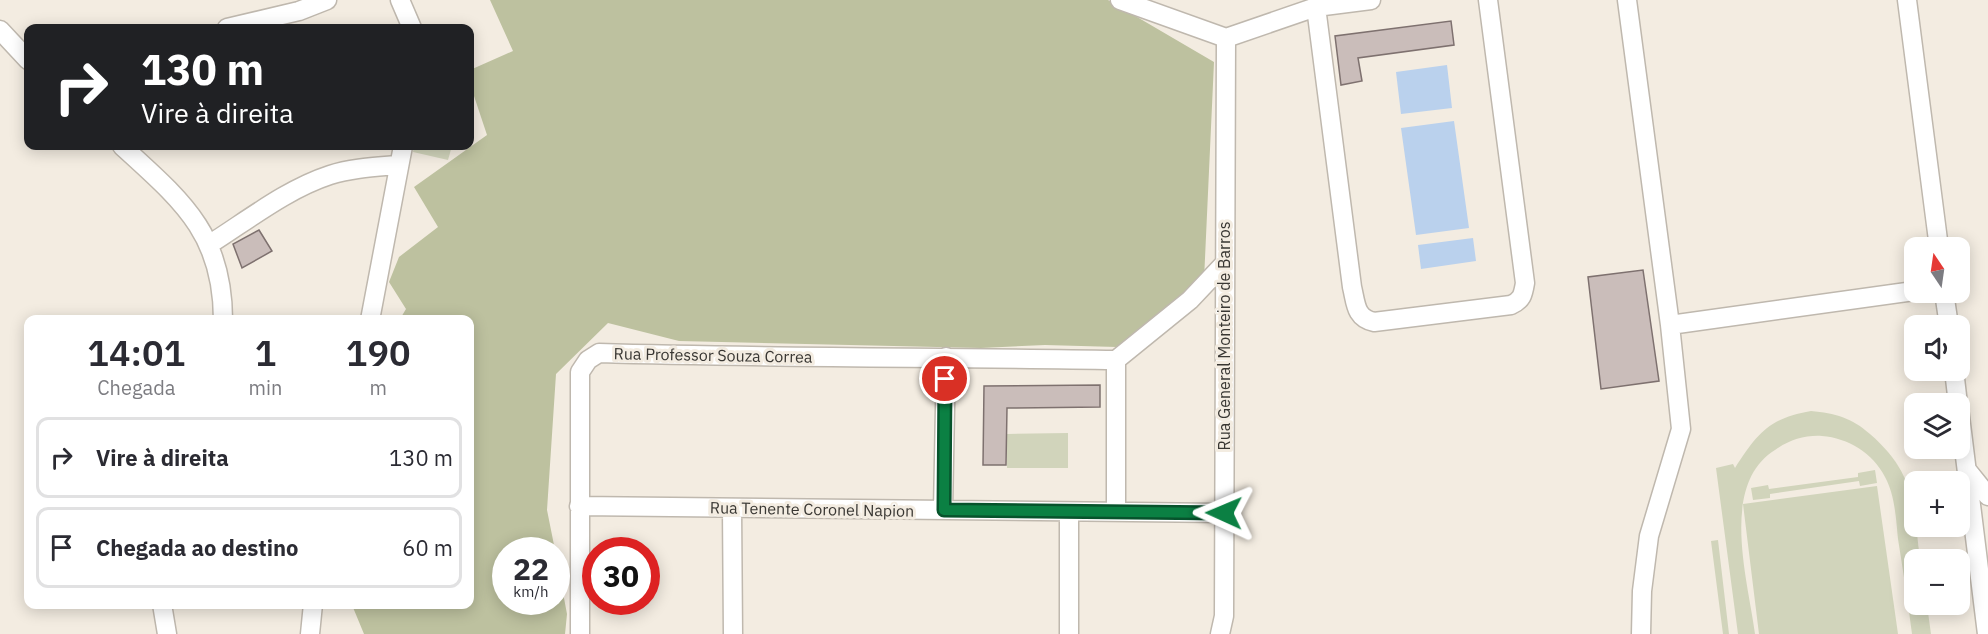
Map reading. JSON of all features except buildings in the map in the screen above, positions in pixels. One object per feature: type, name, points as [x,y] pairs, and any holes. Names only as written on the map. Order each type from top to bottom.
[{"type":"street","points":[[244,24],[299,11],[327,0]]},
{"type":"street","points":[[400,0],[410,24]]},
{"type":"street","points":[[1120,0],[1226,38],[1316,7],[1371,0]]},
{"type":"street","points":[[1316,7],[1352,287],[1358,314],[1365,320],[1374,322],[1511,305],[1519,302],[1523,294],[1525,283],[1488,0]]},
{"type":"street","points":[[1627,0],[1671,324],[1681,429],[1649,536],[1642,591],[1641,634]]},
{"type":"street","points":[[1907,0],[1938,237]]},
{"type":"street","points":[[0,30],[24,56]]},
{"type":"street","name":"Rua General Monteiro de Barros","points":[[1220,634],[1224,616],[1226,38]]},
{"type":"street","points":[[126,150],[177,196],[210,244],[221,288],[223,315]]},
{"type":"street","points":[[371,315],[402,150]]},
{"type":"street","points":[[210,244],[300,188],[328,176],[350,170],[398,165]]},
{"type":"street","points":[[1116,512],[1116,360],[1190,300],[1224,264]]},
{"type":"street","points":[[1671,324],[1904,292]]},
{"type":"street","name":"Rua Professor Souza Correa","points":[[579,634],[580,372],[588,360],[600,353],[783,358],[946,357],[1116,360]]},
{"type":"street","points":[[944,510],[946,357]]},
{"type":"street","points":[[1966,459],[1987,634]]},
{"type":"street","points":[[1967,470],[1988,496]]},
{"type":"street","name":"Rua Tenente Coronel Napion","points":[[579,506],[1224,513]]},
{"type":"street","points":[[732,508],[733,634]]},
{"type":"street","points":[[1069,634],[1070,513]]},
{"type":"street","points":[[163,609],[167,634]]},
{"type":"street","points":[[310,634],[313,609]]},
{"type":"green space","points":[[490,0],[1108,0],[1214,62],[1204,280],[1117,347],[1045,345],[981,348],[679,341],[608,323],[556,374],[547,510],[552,537],[492,537],[492,615],[567,615],[565,634],[364,634],[354,609],[474,609],[474,315],[402,315],[406,309],[389,282],[399,257],[438,227],[414,187],[466,150],[474,150],[474,144],[487,135],[474,96],[474,68],[513,51]]},
{"type":"green space","points":[[413,150],[451,150],[448,160],[413,152]]},
{"type":"green space","points":[[1811,411],[1843,417],[1863,428],[1885,449],[1904,477],[1904,537],[1917,537],[1919,549],[1904,549],[1904,580],[1891,491],[1880,468],[1867,454],[1859,448],[1832,437],[1809,436],[1786,443],[1758,466],[1747,486],[1742,509],[1741,535],[1755,634],[1738,634],[1716,468],[1733,464],[1735,468],[1750,446],[1766,429],[1784,418]]},
{"type":"green space","points":[[1068,433],[1068,468],[1007,468],[1007,434]]},
{"type":"green space","points":[[1875,470],[1877,483],[1860,486],[1859,481],[1770,494],[1770,498],[1753,500],[1751,488],[1768,485],[1769,489],[1858,477],[1858,473]]},
{"type":"green space","points":[[1877,486],[1898,634],[1759,634],[1743,504]]},
{"type":"green space","points":[[1718,540],[1729,634],[1723,634],[1711,541]]},
{"type":"green space","points":[[1909,615],[1928,615],[1931,634],[1912,634]]},
{"type":"water","points":[[1447,65],[1452,108],[1401,114],[1396,72]]},
{"type":"water","points":[[1454,121],[1469,228],[1416,235],[1401,128]]},
{"type":"water","points":[[1473,238],[1476,261],[1421,269],[1418,245]]},
{"type":"route","points":[[945,379],[944,510],[1224,513]]}]
